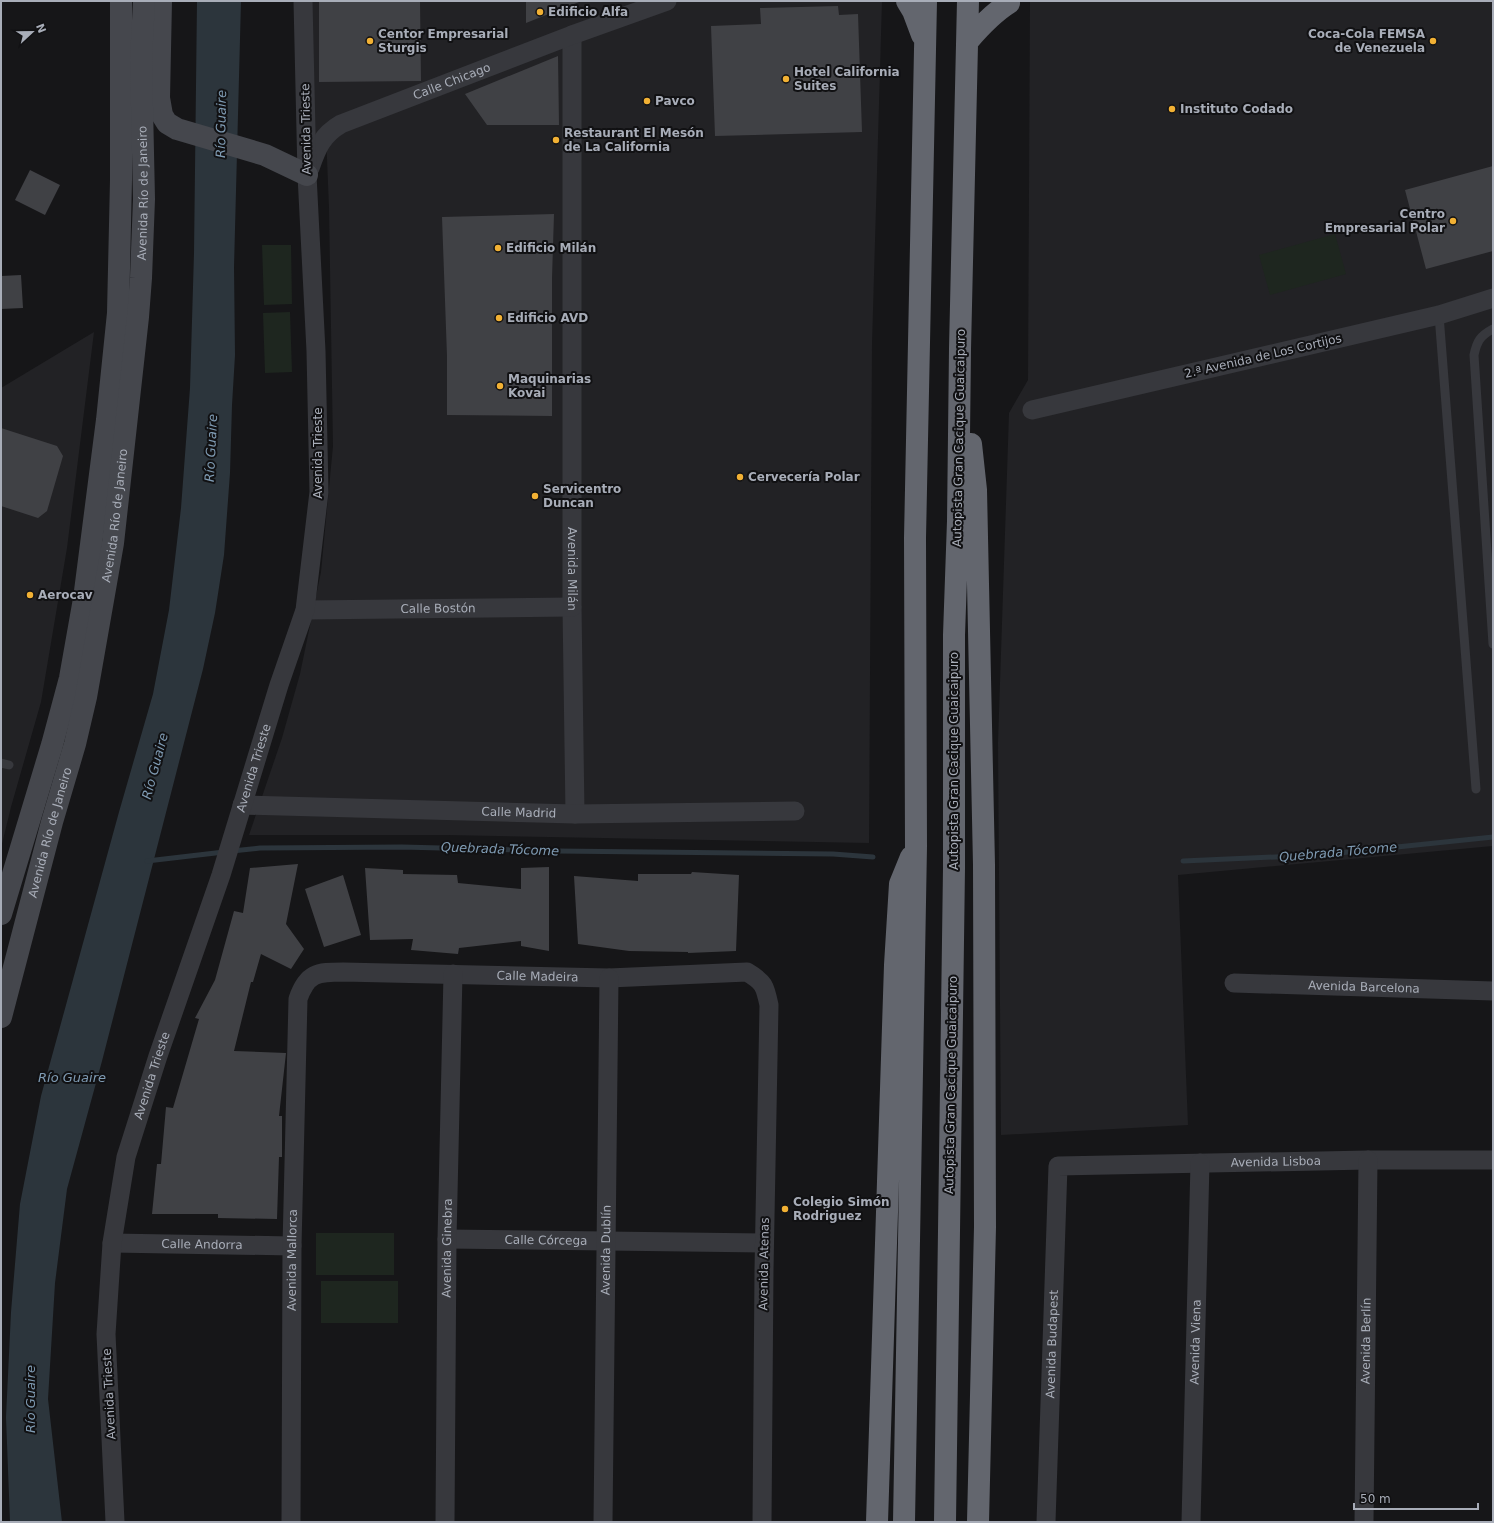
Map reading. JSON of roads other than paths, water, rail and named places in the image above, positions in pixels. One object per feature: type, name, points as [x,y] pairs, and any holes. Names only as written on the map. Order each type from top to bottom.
[{"type":"highway","points":[[907,1],[913,10],[925,45]]},
{"type":"highway","points":[[904,1522],[916,846],[915,538],[926,1]]},
{"type":"highway","name":"Autopista Gran Cacique Guaicaipuro","points":[[945,1522],[954,868],[954,643],[958,521],[960,349],[968,1]]},
{"type":"highway","points":[[968,41],[998,10],[1013,2]]},
{"type":"highway","points":[[960,349],[976,490],[984,873],[985,1227],[978,1522]]},
{"type":"highway","points":[[877,1522],[895,965],[900,884],[916,846]]},
{"type":"highway","points":[[985,1227],[991,1365],[988,1522]]},
{"type":"street","name":"Avenida Río de Janeiro","points":[[1,914],[52,745],[70,678],[84,599],[107,420],[118,313],[121,180],[121,1]]},
{"type":"street","name":"Avenida Río de Janeiro","points":[[1,1017],[52,822],[75,744],[95,651],[113,543],[141,278],[144,199],[141,60],[144,1]]},
{"type":"street","points":[[161,1],[159,98],[162,115],[167,123],[177,129],[265,156],[308,175]]},
{"type":"street","name":"Avenida Trieste","points":[[115,1522],[106,1334],[112,1243],[126,1157],[158,1056],[221,875],[279,685],[305,610],[319,492],[303,1]]},
{"type":"street","name":"Calle Chicago","points":[[308,175],[317,149],[325,136],[341,124],[572,35],[632,7],[666,1]]},
{"type":"street","name":"Avenida Milán","points":[[572,35],[572,607],[575,814]]},
{"type":"street","name":"2.ª Avenida de Los Cortijos","points":[[1032,410],[1439,315],[1493,298]]},
{"type":"street","name":"Calle Bostón","points":[[305,610],[572,607]]},
{"type":"street","name":"Calle Madrid","points":[[242,806],[575,814],[795,811]]},
{"type":"street","name":"Calle Madeira","points":[[298,999],[302,987],[308,980],[315,975],[324,972],[609,978],[747,972],[759,979],[766,990],[769,1006]]},
{"type":"street","name":"Avenida Ginebra","points":[[445,1522],[447,1240],[453,974]]},
{"type":"street","name":"Avenida Dublín","points":[[603,1522],[609,978]]},
{"type":"street","name":"Avenida Barcelona","points":[[1234,983],[1493,991]]},
{"type":"street","name":"Avenida Mallorca","points":[[291,1522],[292,1246],[298,999]]},
{"type":"street","name":"Avenida Atenas","points":[[762,1522],[764,1243],[769,1006]]},
{"type":"street","name":"Avenida Lisboa","points":[[1058,1166],[1368,1160],[1493,1160]]},
{"type":"street","name":"Avenida Berlín","points":[[1364,1522],[1368,1160]]},
{"type":"street","name":"Avenida Viena","points":[[1191,1522],[1200,1163]]},
{"type":"street","name":"Avenida Budapest","points":[[1046,1522],[1058,1166]]},
{"type":"street","name":"Calle Córcega","points":[[447,1240],[606,1240],[764,1243]]},
{"type":"street","name":"Calle Andorra","points":[[112,1243],[292,1246]]},
{"type":"lane","points":[[1439,315],[1476,789]]},
{"type":"lane","points":[[1493,329],[1485,333],[1477,342],[1474,355],[1493,644]]},
{"type":"water","name":"Río Guaire","points":[[197,1],[241,1],[234,267],[235,355],[230,473],[224,555],[215,613],[203,669],[102,1061],[67,1189],[55,1283],[48,1399],[62,1522],[10,1522],[6,1417],[11,1312],[20,1204],[41,1096],[153,694],[169,610],[181,508],[190,388],[194,253]]},
{"type":"waterway","name":"Quebrada Tócome","points":[[1183,861],[1320,855],[1493,837]]},
{"type":"waterway","name":"Quebrada Tócome","points":[[232,851],[260,848],[402,847],[557,851],[833,854],[873,857]]},
{"type":"waterway","name":"Quebrada Tócome","points":[[147,861],[224,852]]},
{"type":"place","name":"Edificio Alfa","points":[[540,12]]},
{"type":"place","name":"Centor Empresarial Sturgis","points":[[370,41]]},
{"type":"place","name":"Coca-Cola FEMSA de Venezuela","points":[[1433,41]]},
{"type":"place","name":"Hotel California Suites","points":[[786,79]]},
{"type":"place","name":"Pavco","points":[[647,101]]},
{"type":"place","name":"Instituto Codado","points":[[1172,109]]},
{"type":"place","name":"Restaurant El Mesón de La California","points":[[556,140]]},
{"type":"place","name":"Centro Empresarial Polar","points":[[1453,221]]},
{"type":"place","name":"Edificio Milán","points":[[498,248]]},
{"type":"place","name":"Edificio AVD","points":[[499,318]]},
{"type":"place","name":"Maquinarias Kovai","points":[[500,386]]},
{"type":"place","name":"Cervecería Polar","points":[[740,477]]},
{"type":"place","name":"Servicentro Duncan","points":[[535,496]]},
{"type":"place","name":"Aerocav","points":[[30,595]]},
{"type":"place","name":"Colegio Simón Rodriguez","points":[[785,1209]]}]
